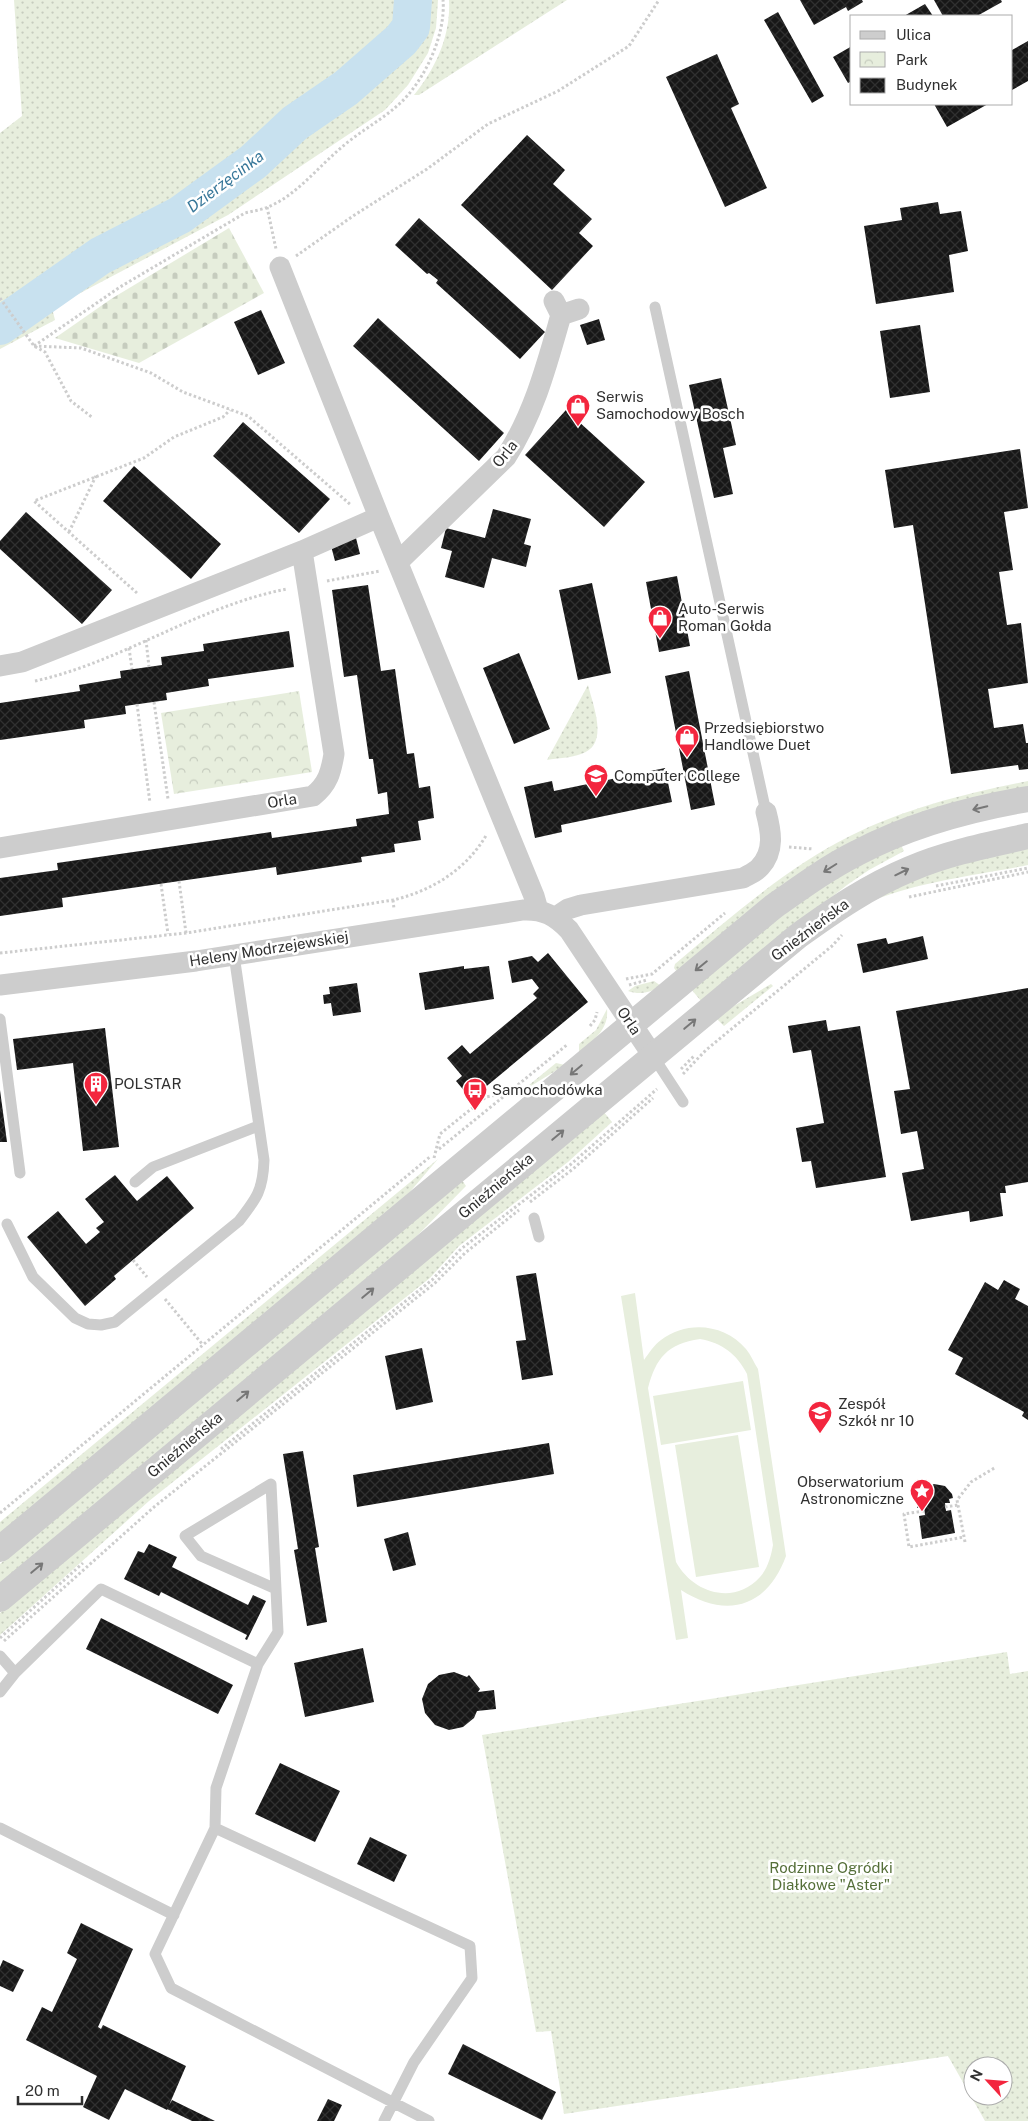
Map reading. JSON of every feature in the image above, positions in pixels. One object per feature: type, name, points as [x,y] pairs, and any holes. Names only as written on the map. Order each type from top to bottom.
[{"type":"street","name":"Orla","points":[[280,267],[371,520],[393,566],[534,896],[547,913],[569,930],[652,1056]]},
{"type":"street","name":"Orla","points":[[393,566],[511,450],[520,436],[537,394],[565,308]]},
{"type":"street","points":[[0,666],[22,662],[302,551],[371,520]]},
{"type":"street","name":"Orla","points":[[0,848],[313,796],[322,789],[331,773],[334,754],[302,551]]},
{"type":"street","points":[[0,1549],[773,907],[843,860],[892,836],[936,820],[987,806],[1028,799]]},
{"type":"street","name":"Heleny Modrzejewskiej","points":[[0,985],[234,955],[523,910],[547,913],[581,905],[743,878],[760,867],[771,846],[771,832],[766,812]]},
{"type":"street","name":"Gnieźnieńska","points":[[0,1599],[798,936],[859,894],[908,869],[933,860],[1028,836]]},
{"type":"lane","points":[[655,307],[766,812]]},
{"type":"lane","points":[[7,1224],[33,1277],[75,1318],[88,1324],[102,1325],[115,1322],[239,1221],[251,1205],[263,1183],[264,1160],[234,955]]},
{"type":"lane","points":[[0,1019],[20,1173]]},
{"type":"lane","points":[[652,1056],[683,1102]]},
{"type":"lane","points":[[135,1182],[153,1167],[258,1126]]},
{"type":"lane","points":[[534,1218],[539,1237]]},
{"type":"lane","points":[[276,1589],[201,1556],[186,1536],[271,1484],[272,1503],[276,1589],[278,1632],[258,1664],[216,1788],[215,1828],[155,1954],[170,1988],[429,2121]]},
{"type":"lane","points":[[0,1692],[15,1673],[101,1589],[258,1664]]},
{"type":"lane","points":[[0,1656],[15,1673]]},
{"type":"lane","points":[[0,1828],[174,1916]]},
{"type":"lane","points":[[215,1828],[470,1946],[472,1978],[414,2062],[384,2121]]},
{"type":"path","points":[[34,346],[120,287],[245,213],[267,207],[288,196],[342,146],[397,106],[405,98],[428,64],[437,46],[443,19],[443,0]]},
{"type":"path","points":[[267,207],[280,267],[353,216],[427,169],[488,124],[558,91],[629,46],[659,0]]},
{"type":"path","points":[[0,298],[34,346],[45,352],[71,401],[94,418]]},
{"type":"path","points":[[34,346],[81,348],[151,373],[182,392],[248,416],[358,512],[371,520]]},
{"type":"path","points":[[155,609],[34,501],[144,458],[174,437],[223,417],[230,410]]},
{"type":"path","points":[[69,532],[96,476]]},
{"type":"path","points":[[32,682],[58,676],[129,648],[177,626],[261,594],[393,566]]},
{"type":"path","points":[[146,640],[149,666]]},
{"type":"path","points":[[129,648],[132,669]]},
{"type":"path","points":[[154,702],[162,821]]},
{"type":"path","points":[[137,704],[162,821]]},
{"type":"path","points":[[0,953],[186,932],[393,900],[412,895],[443,880],[467,860],[488,832]]},
{"type":"path","points":[[910,892],[1028,868]]},
{"type":"path","points":[[902,898],[1028,872]]},
{"type":"path","points":[[179,881],[186,932]]},
{"type":"path","points":[[161,884],[168,934]]},
{"type":"path","points":[[393,900],[397,914]]},
{"type":"path","points":[[842,931],[832,946],[680,1073],[702,1047],[830,943],[842,931]]},
{"type":"path","points":[[586,1029],[595,1020],[597,1006]]},
{"type":"path","points":[[514,1088],[574,1039]]},
{"type":"path","points":[[139,1514],[432,1280],[461,1249],[570,1165],[650,1093],[649,1101]]},
{"type":"path","points":[[439,1149],[503,1097]]},
{"type":"path","points":[[0,1645],[154,1507],[435,1283],[465,1253],[573,1169],[624,1121],[653,1098]]},
{"type":"path","points":[[0,1513],[431,1156]]},
{"type":"path","points":[[965,1542],[957,1500],[971,1482],[996,1467]]},
{"type":"path","points":[[946,1507],[958,1505]]},
{"type":"path","points":[[924,1511],[904,1514],[909,1546],[964,1537]]},
{"type":"path","points":[[0,1638],[92,1556]]},
{"type":"green space","points":[[14,0],[438,0],[436,28],[428,53],[408,85],[385,110],[228,215],[52,308],[55,320],[0,349],[0,133],[22,116]]},
{"type":"green space","points":[[449,0],[567,0],[419,95],[414,95],[429,74],[445,38]]},
{"type":"green space","points":[[229,228],[264,293],[139,363],[55,338],[111,299]]},
{"type":"green space","points":[[588,685],[596,714],[597,734],[595,742],[590,749],[581,754],[547,760]]},
{"type":"green space","points":[[299,691],[312,772],[174,794],[161,713]]},
{"type":"green space","points":[[1028,781],[1028,787],[967,800],[677,972],[674,968],[675,964],[781,878],[850,836],[893,817],[937,802]]},
{"type":"green space","points":[[901,845],[904,851],[869,870],[847,885],[701,1001],[691,989],[766,927],[840,875]]},
{"type":"green space","points":[[1028,848],[1028,865],[930,883],[874,900],[910,881],[929,874],[968,862]]},
{"type":"green space","points":[[654,981],[661,986],[645,993],[628,991],[635,986]]},
{"type":"green space","points":[[771,984],[773,986],[724,1026],[715,1017]]},
{"type":"green space","points":[[607,1009],[603,1029],[579,1053],[579,1044],[596,1030]]},
{"type":"green space","points":[[556,1063],[565,1065],[518,1094]]},
{"type":"green space","points":[[603,1111],[612,1122],[568,1162],[459,1246],[430,1278],[149,1501],[0,1635],[0,1613]]},
{"type":"green space","points":[[438,1159],[403,1200],[0,1535],[0,1522]]},
{"type":"green space","points":[[462,1180],[466,1186],[416,1237],[0,1585],[0,1564]]},
{"type":"green space","points":[[635,1293],[644,1360],[661,1340],[682,1329],[694,1327],[717,1330],[728,1334],[748,1351],[758,1369],[786,1556],[778,1574],[768,1587],[756,1597],[743,1603],[729,1606],[714,1604],[698,1599],[681,1590],[688,1638],[676,1640],[621,1296]],"holes":[[[700,1339],[715,1343],[734,1355],[747,1374],[773,1545],[767,1566],[760,1577],[750,1586],[726,1593],[715,1592],[693,1582],[683,1573],[676,1562],[648,1388],[659,1361],[671,1349],[689,1341]]]},
{"type":"green space","points":[[743,1381],[751,1430],[661,1445],[653,1396]]},
{"type":"green space","points":[[738,1435],[759,1567],[696,1577],[675,1445]]},
{"type":"green space","name":"Rodzinne Ogródki Diałkowe \"Aster\"","points":[[1007,1652],[1010,1674],[1028,1671],[1028,2121],[985,2121],[976,2106],[1013,2106],[1013,2056],[963,2056],[963,2082],[948,2056],[564,2114],[551,2031],[536,2032],[482,1735]]},
{"type":"building","points":[[800,0],[862,0],[863,2],[848,11],[846,7],[814,25]]},
{"type":"building","points":[[934,0],[1001,0],[1002,2],[979,15],[942,15]]},
{"type":"building","points":[[925,4],[932,15],[906,15]]},
{"type":"building","points":[[778,12],[824,96],[812,103],[764,20]]},
{"type":"building","points":[[1028,41],[1028,81],[1013,89],[1013,49]]},
{"type":"building","points":[[850,47],[850,82],[848,83],[833,57]]},
{"type":"building","points":[[717,54],[739,104],[731,108],[767,188],[725,207],[666,77]]},
{"type":"building","points":[[935,105],[986,105],[947,127]]},
{"type":"building","points":[[527,135],[565,170],[553,184],[592,219],[579,233],[593,246],[552,290],[461,205]]},
{"type":"building","points":[[938,202],[940,214],[961,211],[968,251],[949,255],[954,292],[876,304],[864,226],[902,220],[900,208]]},
{"type":"building","points":[[419,218],[545,332],[520,359],[436,283],[438,280],[429,273],[427,274],[395,245]]},
{"type":"building","points":[[261,310],[285,363],[258,375],[234,322]]},
{"type":"building","points":[[378,318],[504,433],[479,461],[353,346]]},
{"type":"building","points":[[599,319],[605,340],[587,345],[580,325]]},
{"type":"building","points":[[920,325],[930,392],[890,398],[880,331]]},
{"type":"building","points":[[721,378],[736,445],[723,448],[733,494],[714,498],[689,385]]},
{"type":"building","points":[[566,410],[645,482],[604,527],[525,455]]},
{"type":"building","points":[[243,422],[330,499],[299,533],[213,456]]},
{"type":"building","points":[[1020,449],[1028,508],[1004,512],[1013,570],[999,572],[1007,625],[1021,623],[1028,683],[988,689],[994,728],[1023,724],[1026,743],[1028,743],[1028,769],[1019,770],[1018,765],[951,774],[913,525],[894,528],[885,470]]},
{"type":"building","points":[[134,466],[221,544],[191,579],[103,501]]},
{"type":"building","points":[[493,509],[531,519],[524,544],[531,546],[526,567],[492,558],[484,588],[445,577],[452,551],[441,548],[446,528],[485,538]]},
{"type":"building","points":[[26,512],[112,590],[82,624],[0,549],[0,541]]},
{"type":"building","points":[[356,538],[360,554],[335,561],[331,546]]},
{"type":"building","points":[[677,576],[690,646],[659,652],[646,582]]},
{"type":"building","points":[[592,583],[611,673],[578,680],[559,590]]},
{"type":"building","points":[[368,585],[381,671],[395,669],[407,754],[414,753],[419,788],[430,786],[434,818],[418,821],[421,840],[394,844],[395,852],[361,857],[362,862],[277,875],[276,867],[62,898],[63,907],[0,916],[0,878],[58,870],[57,863],[271,832],[272,838],[357,826],[356,819],[389,814],[387,792],[378,794],[373,759],[369,759],[357,675],[344,677],[332,590]]},
{"type":"building","points":[[289,631],[294,667],[208,679],[209,686],[166,693],[167,700],[125,706],[126,714],[84,720],[85,728],[0,740],[0,703],[80,691],[79,685],[121,678],[120,671],[162,665],[161,657],[204,651],[203,644]]},
{"type":"building","points":[[519,653],[550,729],[514,744],[483,668]]},
{"type":"building","points":[[689,671],[715,805],[691,810],[665,676]]},
{"type":"building","points":[[665,768],[672,802],[561,825],[562,832],[535,838],[524,787],[552,781],[554,791]]},
{"type":"building","points":[[923,936],[928,959],[863,973],[857,944],[886,938],[888,944]]},
{"type":"building","points":[[548,953],[588,1002],[471,1099],[456,1081],[462,1076],[447,1058],[462,1045],[470,1054],[537,998],[533,994],[539,988],[532,979],[512,983],[508,961],[532,956],[538,962]]},
{"type":"building","points":[[464,966],[464,969],[489,966],[494,999],[425,1010],[419,973]]},
{"type":"building","points":[[357,983],[361,1012],[333,1016],[331,1003],[324,1004],[323,995],[330,994],[329,987]]},
{"type":"building","points":[[1028,988],[1028,1182],[1005,1186],[1006,1193],[1000,1193],[1003,1216],[970,1222],[969,1211],[911,1221],[902,1173],[924,1169],[917,1131],[901,1134],[894,1091],[910,1089],[896,1011]]},
{"type":"building","points":[[826,1020],[828,1031],[860,1026],[886,1177],[816,1188],[811,1161],[802,1162],[796,1128],[824,1123],[811,1050],[793,1053],[788,1026]]},
{"type":"building","points":[[105,1028],[119,1147],[83,1151],[73,1063],[17,1070],[13,1039]]},
{"type":"building","points":[[0,1090],[7,1142],[0,1142]]},
{"type":"building","points":[[115,1175],[137,1201],[167,1176],[194,1208],[114,1276],[116,1279],[85,1306],[27,1237],[58,1211],[86,1244],[100,1232],[96,1228],[104,1222],[85,1199]]},
{"type":"building","points":[[536,1273],[553,1375],[522,1380],[516,1341],[526,1340],[516,1276]]},
{"type":"building","points":[[1004,1280],[1020,1289],[1015,1299],[1028,1306],[1028,1420],[1022,1416],[1024,1412],[955,1374],[963,1358],[948,1350],[985,1282],[998,1290]]},
{"type":"building","points":[[422,1348],[433,1402],[396,1410],[385,1356]]},
{"type":"building","points":[[549,1443],[554,1474],[357,1507],[353,1475]]},
{"type":"building","points":[[303,1451],[319,1547],[315,1548],[327,1622],[307,1626],[294,1550],[298,1549],[283,1454]]},
{"type":"building","points":[[934,1484],[945,1486],[952,1494],[953,1498],[949,1499],[950,1503],[945,1503],[946,1511],[951,1510],[955,1533],[922,1539],[919,1516],[925,1515],[924,1507],[917,1508],[918,1498],[924,1489]]},
{"type":"building","points":[[408,1532],[416,1565],[393,1571],[384,1539]]},
{"type":"building","points":[[149,1544],[177,1557],[172,1567],[248,1605],[253,1595],[266,1601],[247,1640],[245,1639],[247,1635],[161,1592],[159,1596],[124,1579],[138,1551],[144,1553]]},
{"type":"building","points":[[101,1618],[233,1685],[218,1714],[86,1649]]},
{"type":"building","points":[[363,1648],[374,1702],[305,1717],[294,1663]]},
{"type":"building","points":[[454,1672],[467,1677],[469,1675],[480,1689],[478,1692],[494,1690],[496,1709],[477,1711],[474,1718],[463,1727],[449,1730],[435,1725],[425,1713],[422,1699],[428,1684],[439,1675]]},
{"type":"building","points":[[280,1763],[340,1791],[315,1842],[255,1814]]},
{"type":"building","points":[[370,1837],[407,1855],[394,1882],[357,1864]]},
{"type":"building","points":[[81,1923],[133,1949],[98,2027],[101,2029],[103,2025],[186,2066],[167,2110],[125,2089],[109,2120],[83,2107],[97,2076],[26,2040],[42,2007],[52,2012],[77,1959],[67,1953]]},
{"type":"building","points":[[3,1960],[24,1970],[13,1992],[0,1986],[0,1967]]},
{"type":"building","points":[[463,2044],[556,2092],[542,2120],[448,2074]]},
{"type":"building","points":[[328,2099],[342,2105],[334,2121],[317,2121]]},
{"type":"building","points":[[172,2100],[215,2121],[192,2121],[167,2109]]},
{"type":"waterway","name":"Dzierżęcinka","points":[[0,326],[100,256],[180,215],[253,162],[295,123],[346,88],[401,40],[411,27],[413,0]]},
{"type":"place","name":"Serwis Samochodowy Bosch","points":[[578,427]]},
{"type":"place","name":"Auto-Serwis Roman Gołda","points":[[660,639]]},
{"type":"place","name":"Przedsiębiorstwo Handlowe Duet","points":[[687,758]]},
{"type":"place","name":"Computer College","points":[[596,797]]},
{"type":"place","name":"POLSTAR","points":[[96,1105]]},
{"type":"place","name":"Samochodówka","points":[[475,1111]]},
{"type":"place","name":"Zespół Szkół nr 10","points":[[820,1434]]},
{"type":"place","name":"Obserwatorium Astronomiczne","points":[[922,1512]]}]
